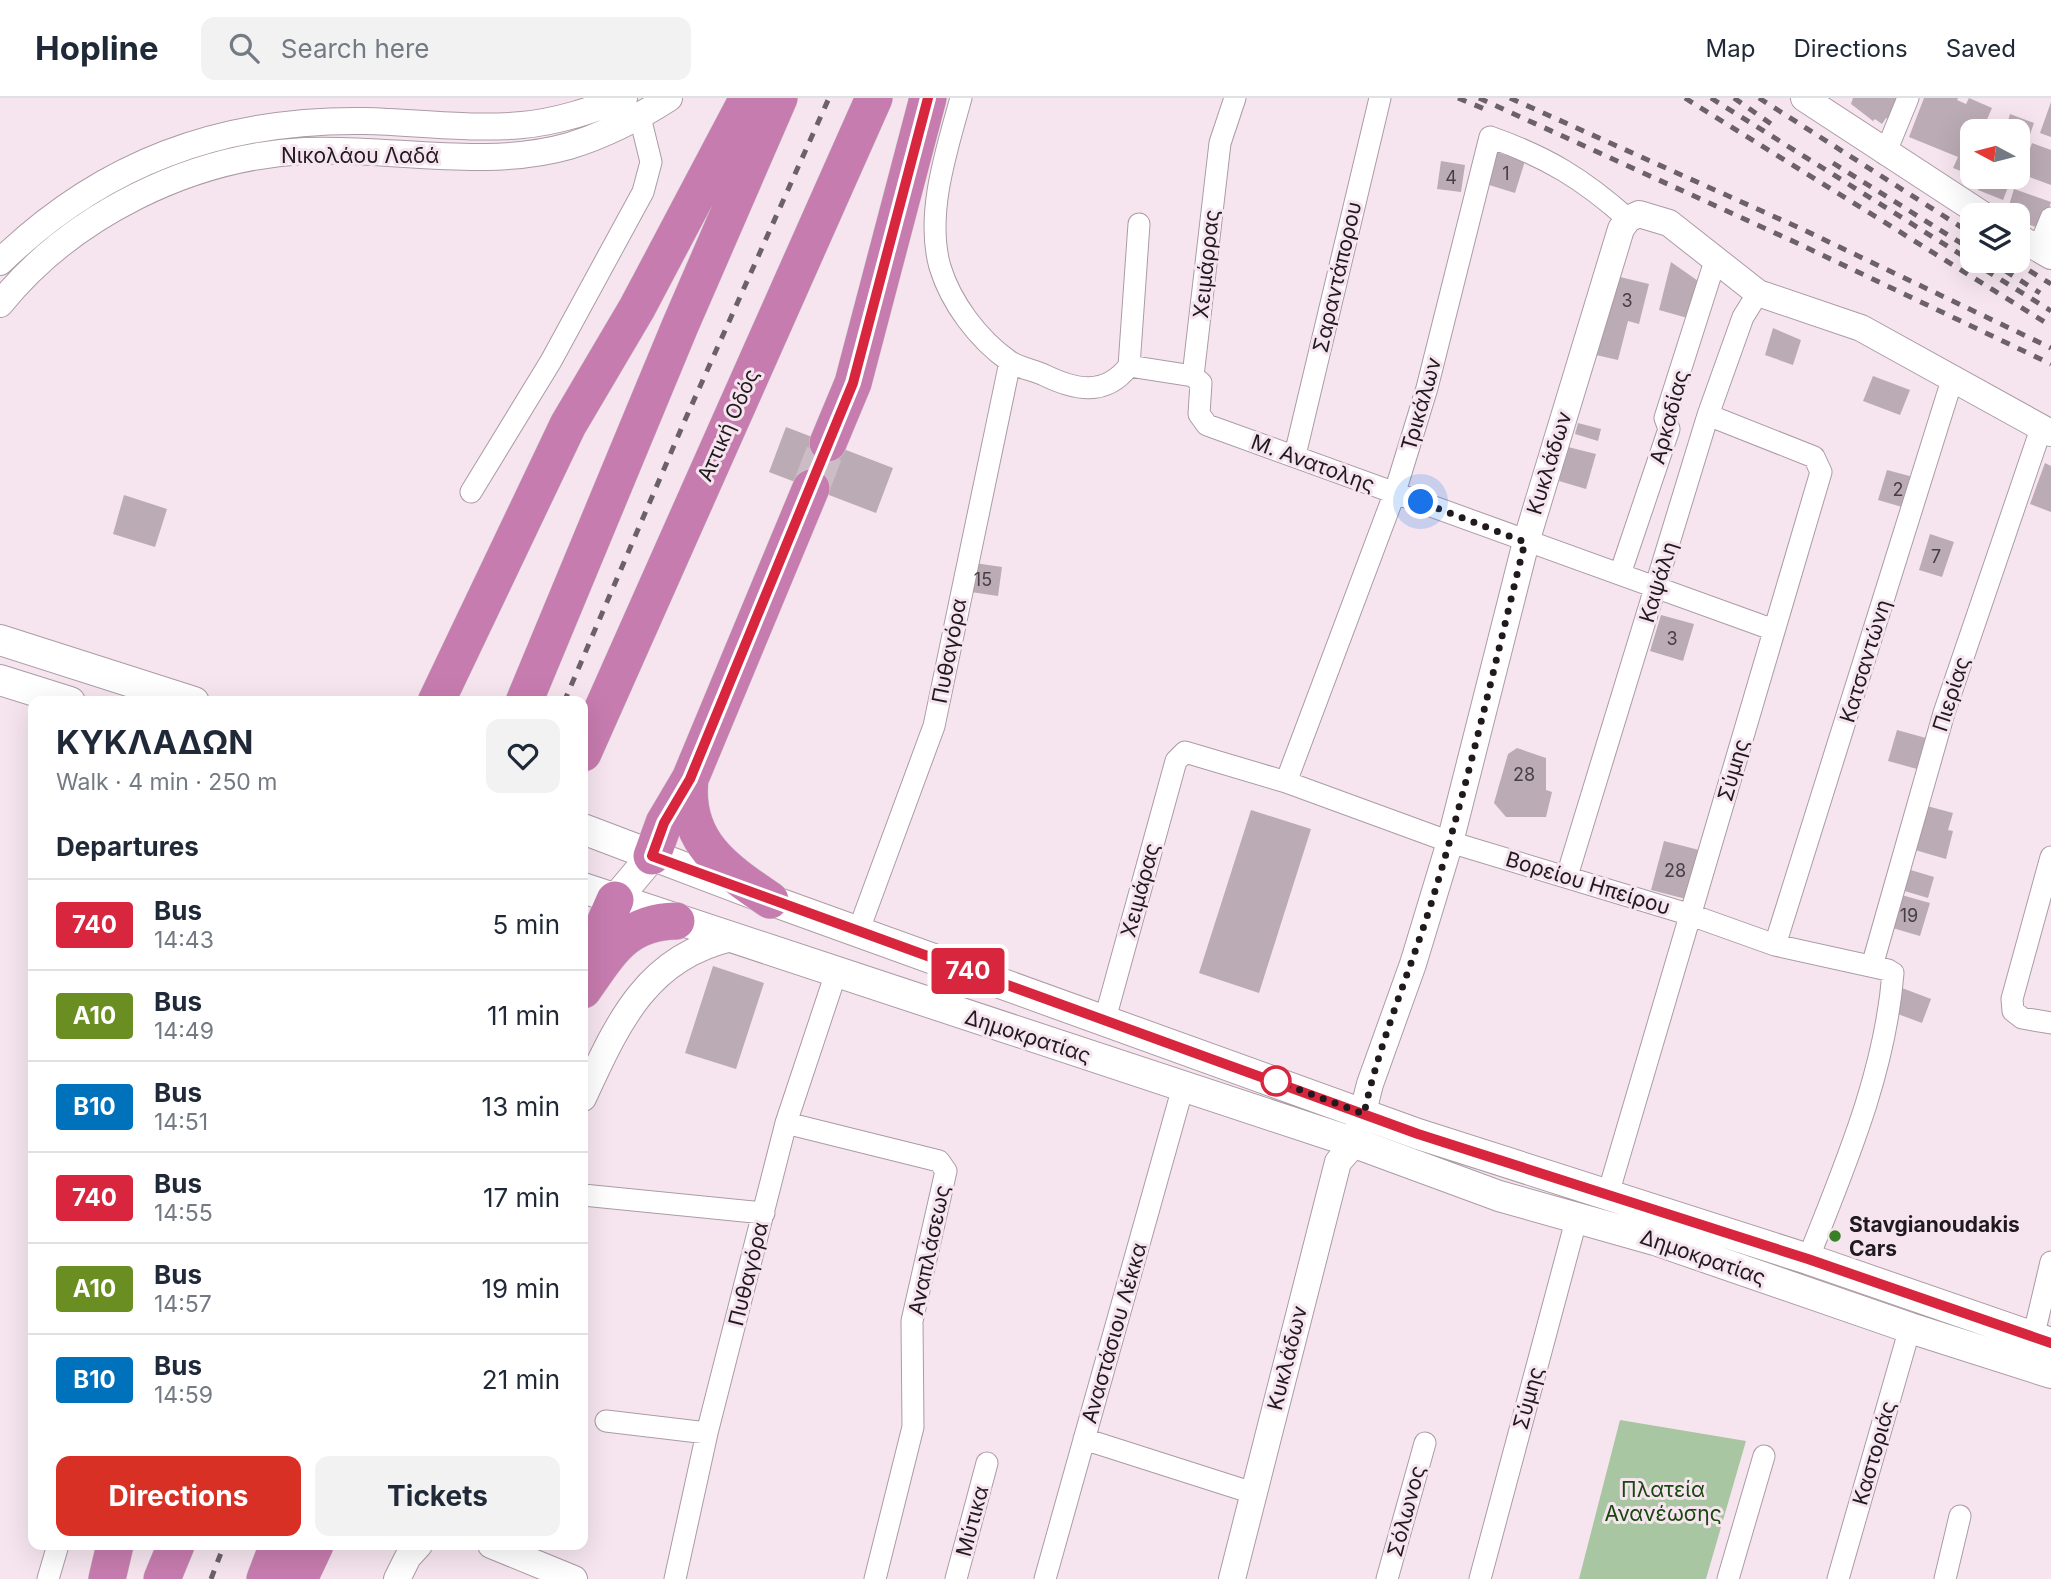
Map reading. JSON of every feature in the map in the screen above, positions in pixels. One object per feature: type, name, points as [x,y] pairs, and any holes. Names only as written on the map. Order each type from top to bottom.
[{"type":"highway","points":[[438,695],[568,425],[637,307],[748,98]]},
{"type":"highway","points":[[526,696],[680,326],[779,98]]},
{"type":"highway","name":"Αττική Οδός","points":[[588,742],[874,98]]},
{"type":"highway","points":[[828,443],[853,383],[928,98]]},
{"type":"highway","points":[[652,856],[664,823],[690,779],[741,649],[811,488]]},
{"type":"highway","points":[[690,779],[688,800],[693,821],[713,859],[770,900]]},
{"type":"highway","points":[[588,949],[599,894]]},
{"type":"highway","points":[[588,983],[614,947],[635,929],[654,921],[676,921]]},
{"type":"highway","points":[[107,1579],[114,1550]]},
{"type":"highway","points":[[162,1579],[174,1550]]},
{"type":"highway","points":[[265,1579],[276,1550]]},
{"type":"highway","points":[[299,1579],[313,1550]]},
{"type":"main road","points":[[0,640],[175,696]]},
{"type":"main road","points":[[0,680],[51,696]]},
{"type":"main road","name":"Δημοκρατίας","points":[[588,831],[770,900],[1364,1114],[1684,1221],[1808,1259],[2042,1340]]},
{"type":"main road","points":[[599,894],[652,856]]},
{"type":"main road","name":"Δημοκρατίας","points":[[599,894],[1355,1143],[1499,1196],[1655,1240],[1910,1328],[2051,1373]]},
{"type":"street","name":"Νικολάου Λαδά","points":[[0,262],[27,236],[76,199],[124,171],[188,144],[246,130],[305,122],[523,125],[593,110],[632,107],[669,98]]},
{"type":"street","points":[[961,98],[942,180],[936,246],[940,267],[958,307],[989,344],[1010,362],[1066,386],[1092,389],[1113,382],[1129,366],[1139,224]]},
{"type":"street","name":"Χειμάρρας","points":[[1208,425],[1199,414],[1201,383],[1193,376],[1220,143],[1235,98]]},
{"type":"street","name":"Σαραντάπορου","points":[[1295,455],[1380,98]]},
{"type":"street","points":[[1804,98],[1885,154],[1964,203]]},
{"type":"street","points":[[1885,154],[1908,98]]},
{"type":"street","name":"Νικολάου Λαδά","points":[[0,304],[22,279],[58,246],[143,193],[196,172],[247,159],[303,151],[524,154],[578,143],[632,107]]},
{"type":"street","points":[[471,492],[551,361],[643,192],[651,162],[632,107]]},
{"type":"street","name":"Τρικάλων","points":[[1286,782],[1395,492],[1427,388],[1490,137],[1554,162],[1597,191],[1628,219]]},
{"type":"street","points":[[1628,219],[1639,214],[1670,223],[1758,293],[1861,328],[2046,429]]},
{"type":"street","points":[[2036,248],[2051,218]]},
{"type":"street","name":"Κυκλάδων","points":[[1364,1114],[1370,1084],[1413,964],[1450,842],[1525,542],[1616,240],[1628,219]]},
{"type":"street","name":"Αρκαδίας","points":[[1620,574],[1669,429],[1665,418],[1716,258]]},
{"type":"street","name":"Καψάλη","points":[[1567,876],[1708,415],[1743,317],[1758,293]]},
{"type":"street","name":"Πυθαγόρα","points":[[858,932],[934,726],[1010,362]]},
{"type":"street","points":[[1129,366],[1193,376]]},
{"type":"street","name":"Κατσαντώνη","points":[[1776,945],[1954,377]]},
{"type":"street","name":"Σύμης","points":[[1608,1194],[1821,472],[1814,457],[1708,415]]},
{"type":"street","name":"Μ. Ανατολης","points":[[1208,425],[1774,630]]},
{"type":"street","name":"Πιερίας","points":[[1872,966],[1944,713],[2046,429]]},
{"type":"street","name":"Βορείου Ηπείρου","points":[[1176,761],[1185,752],[1199,754],[1286,782],[1450,842],[1691,915],[1776,945],[1894,972],[1890,1013],[1859,1131],[1808,1259]]},
{"type":"street","name":"Χειμάρας","points":[[1105,1019],[1176,761]]},
{"type":"street","points":[[2051,858],[2012,999],[2013,1011],[2022,1018],[2051,1023]]},
{"type":"street","points":[[588,1087],[612,1035],[643,990],[693,951],[731,938]]},
{"type":"street","name":"Πυθαγόρα","points":[[675,1579],[707,1433],[786,1123],[836,972]]},
{"type":"street","name":"Αναστάσιου Λέκκα","points":[[1045,1579],[1183,1087]]},
{"type":"street","points":[[1355,1143],[1364,1114]]},
{"type":"street","name":"Αναπλάσεως","points":[[786,1123],[939,1161],[946,1171],[912,1321],[913,1427],[875,1579]]},
{"type":"street","name":"Κυκλάδων","points":[[1232,1579],[1338,1162],[1355,1143]]},
{"type":"street","points":[[588,1195],[764,1213]]},
{"type":"street","name":"Σύμης","points":[[1480,1579],[1577,1217]]},
{"type":"street","points":[[2042,1340],[2051,1262]]},
{"type":"street","name":"Καστοριάς","points":[[1838,1579],[1910,1328]]},
{"type":"street","points":[[606,1421],[707,1433]]},
{"type":"street","points":[[1084,1439],[1253,1493]]},
{"type":"street","name":"Σόλωνος","points":[[1387,1579],[1425,1443]]},
{"type":"street","points":[[1728,1579],[1764,1455]]},
{"type":"street","name":"Μύτικα","points":[[956,1579],[987,1463]]},
{"type":"street","points":[[1945,1579],[1960,1517]]},
{"type":"street","points":[[48,1579],[57,1550]]},
{"type":"street","points":[[397,1579],[414,1550]]},
{"type":"street","points":[[503,1550],[573,1579]]},
{"type":"green space","name":"Πλατεία Ανανέωσης","points":[[1620,1420],[1746,1441],[1706,1579],[1579,1579]]},
{"type":"building","points":[[1853,98],[1898,98],[1890,119],[1886,118],[1882,124],[1875,119],[1873,121],[1851,104]]},
{"type":"building","points":[[1924,98],[1958,98],[1957,100],[1966,104],[1969,98],[1992,108],[1987,119],[1960,119],[1960,171],[1953,168],[1958,157],[1909,137]]},
{"type":"building","points":[[2051,102],[2051,137],[2040,133]]},
{"type":"building","points":[[2010,114],[2023,119],[2009,119]]},
{"type":"building","points":[[2032,143],[2051,150],[2051,185],[2030,177]]},
{"type":"building","points":[[1496,152],[1525,161],[1515,193],[1486,184]]},
{"type":"building","points":[[1441,161],[1465,165],[1461,192],[1437,189]]},
{"type":"building","points":[[1978,189],[2007,189],[2003,200]]},
{"type":"building","points":[[2014,189],[2051,202],[2042,229],[2030,225],[2030,203],[2010,203]]},
{"type":"building","points":[[1671,262],[1701,283],[1691,319],[1659,310]]},
{"type":"building","points":[[1616,276],[1649,284],[1639,324],[1628,321],[1618,360],[1596,355]]},
{"type":"building","points":[[1773,328],[1801,340],[1793,365],[1765,355]]},
{"type":"building","points":[[1873,376],[1910,390],[1900,415],[1863,401]]},
{"type":"building","points":[[1578,423],[1601,429],[1598,441],[1575,434]]},
{"type":"building","points":[[786,427],[893,468],[876,513],[769,472]]},
{"type":"building","points":[[1568,447],[1596,454],[1586,489],[1559,481]]},
{"type":"building","points":[[2045,463],[2051,466],[2051,512],[2030,504]]},
{"type":"building","points":[[1887,470],[1917,478],[1909,509],[1878,500]]},
{"type":"building","points":[[124,495],[167,509],[155,547],[113,534]]},
{"type":"building","points":[[1930,534],[1954,542],[1942,577],[1919,570]]},
{"type":"building","points":[[968,562],[1002,567],[998,596],[964,591]]},
{"type":"building","points":[[1661,615],[1694,624],[1683,661],[1650,651]]},
{"type":"building","points":[[1897,730],[1926,738],[1917,769],[1888,761]]},
{"type":"building","points":[[1517,748],[1546,758],[1546,790],[1552,792],[1546,817],[1506,817],[1494,803],[1508,754]]},
{"type":"building","points":[[1927,806],[1953,813],[1948,830],[1953,831],[1946,859],[1915,850]]},
{"type":"building","points":[[1251,810],[1311,829],[1259,993],[1199,973]]},
{"type":"building","points":[[1664,841],[1699,850],[1686,899],[1651,890]]},
{"type":"building","points":[[1904,868],[1934,877],[1928,898],[1898,889]]},
{"type":"building","points":[[1898,894],[1930,903],[1920,936],[1889,927]]},
{"type":"building","points":[[713,966],[764,983],[736,1069],[685,1053]]},
{"type":"building","points":[[1902,988],[1931,999],[1922,1023],[1895,1013]]},
{"type":"tunnel","points":[[811,488],[828,443]]},
{"type":"railway","points":[[567,696],[685,420],[829,98]]},
{"type":"railway","points":[[1458,98],[1487,110]]},
{"type":"railway","points":[[1479,98],[1797,243],[2051,364]]},
{"type":"railway","points":[[1510,98],[1804,230],[2051,348]]},
{"type":"railway","points":[[1685,98],[2051,326]]},
{"type":"railway","points":[[1711,98],[2051,311]]},
{"type":"railway","points":[[1734,98],[1774,126]]},
{"type":"railway","points":[[1759,98],[1960,226]]},
{"type":"railway","points":[[1833,163],[1960,242]]},
{"type":"railway","points":[[2030,271],[2051,284]]},
{"type":"railway","points":[[2009,273],[2040,293]]},
{"type":"railway","points":[[211,1579],[222,1550]]},
{"type":"bus line","name":"740","points":[[928,98],[853,383],[761,610],[741,649],[690,779],[664,823],[662,836],[652,856],[1418,1134],[1808,1259],[2051,1343]]},
{"type":"place","name":"Stavgianoudakis Cars","points":[[1835,1236]]},
{"type":"route","points":[[1276,1081],[1364,1114],[1370,1084],[1413,964],[1450,842],[1525,542],[1421,502]]}]
